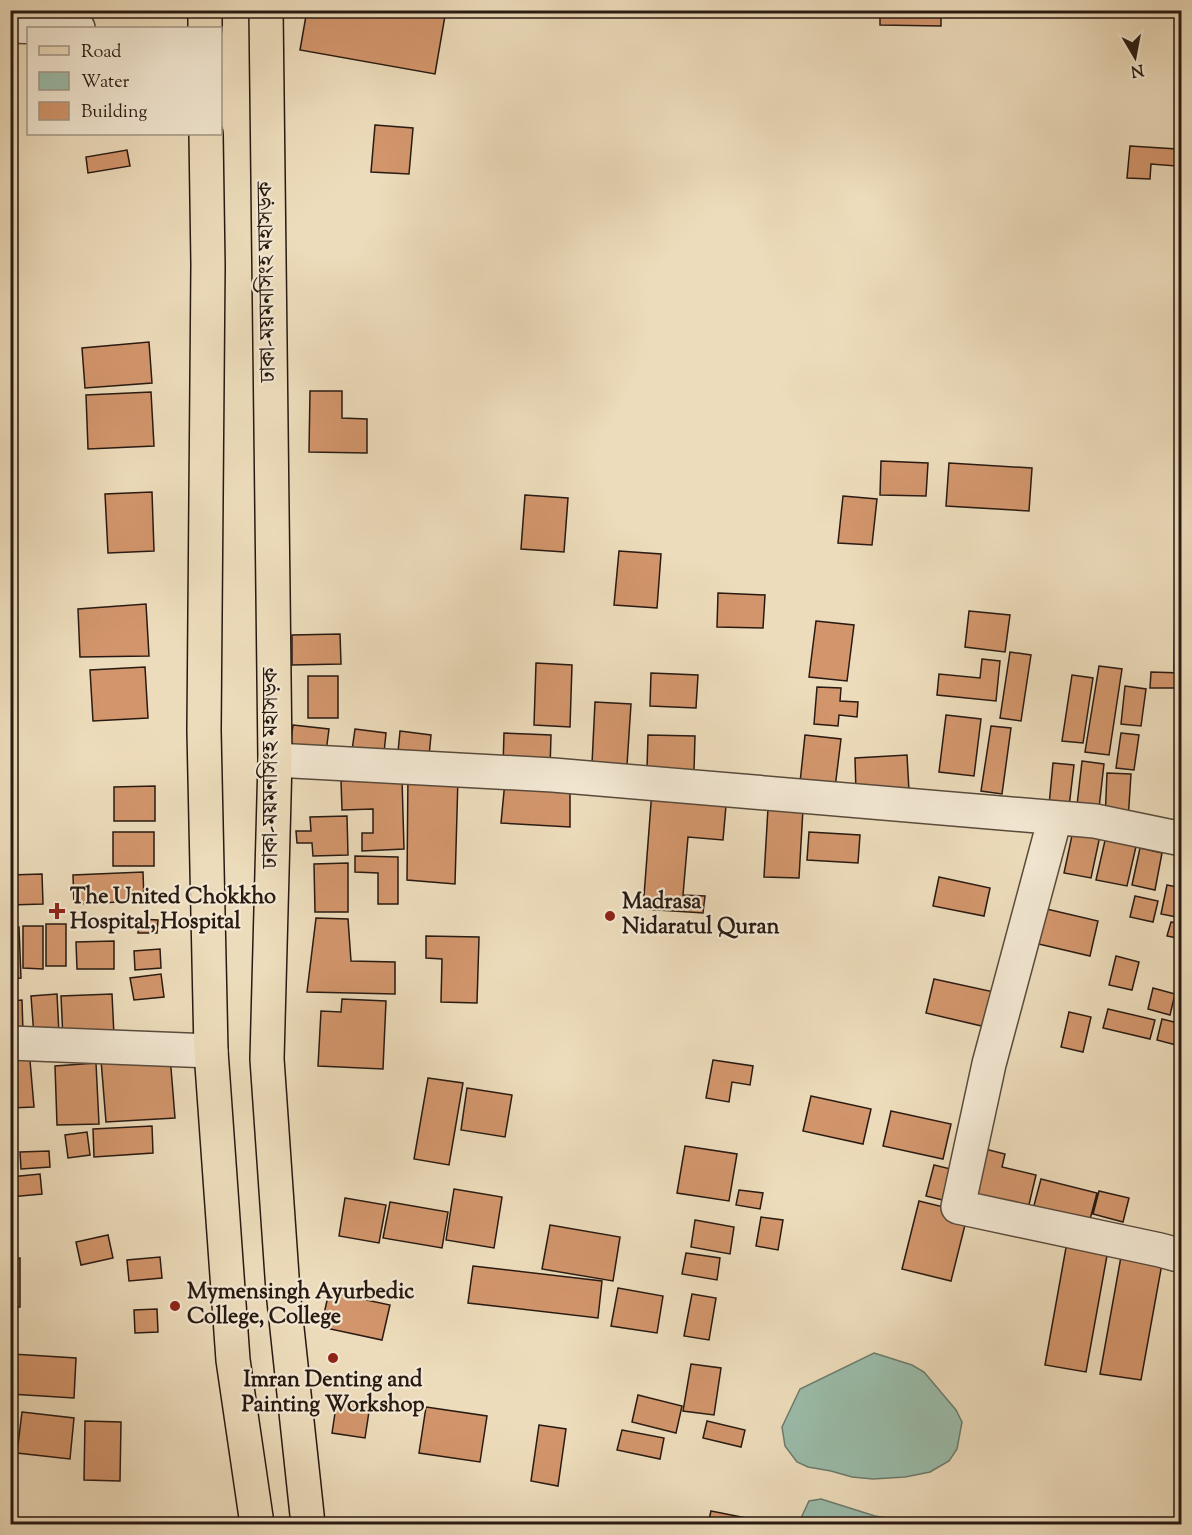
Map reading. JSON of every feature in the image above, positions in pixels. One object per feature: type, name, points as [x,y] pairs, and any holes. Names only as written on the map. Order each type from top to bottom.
[{"type":"main road","points":[[205,10],[205,27]]},
{"type":"main road","name":"ঢাকা-ময়মনসিংহ মহাসড়ক","points":[[266,10],[274,760],[267,1059],[283,1291],[308,1524]]},
{"type":"main road","points":[[206,135],[208,277],[204,731],[211,1051],[233,1360],[257,1524]]},
{"type":"street","points":[[10,26],[44,27]]},
{"type":"street","points":[[274,760],[553,775],[1095,821],[1182,839]]},
{"type":"street","points":[[1056,818],[989,1064],[958,1207],[1160,1250],[1182,1257]]},
{"type":"street","points":[[10,1044],[211,1051]]},
{"type":"water","points":[[874,1353],[912,1365],[924,1372],[956,1410],[962,1422],[957,1449],[949,1461],[930,1472],[905,1477],[873,1479],[852,1477],[808,1467],[797,1462],[785,1446],[782,1427],[800,1389]]},
{"type":"water","points":[[821,1499],[875,1516],[923,1524],[802,1524],[802,1516],[809,1501]]},
{"type":"building","points":[[307,10],[446,10],[435,74],[300,50]]},
{"type":"building","points":[[880,10],[941,10],[941,26],[880,25]]},
{"type":"building","points":[[375,125],[413,128],[409,174],[371,172]]},
{"type":"building","points":[[1130,146],[1177,149],[1176,166],[1151,164],[1150,179],[1127,178]]},
{"type":"building","points":[[127,150],[130,166],[88,173],[86,157]]},
{"type":"building","points":[[149,342],[152,383],[85,388],[82,348]]},
{"type":"building","points":[[310,391],[342,391],[342,418],[367,419],[367,453],[309,452]]},
{"type":"building","points":[[151,392],[154,446],[88,449],[86,395]]},
{"type":"building","points":[[881,461],[928,463],[926,496],[880,495]]},
{"type":"building","points":[[949,463],[1032,468],[1029,511],[946,506]]},
{"type":"building","points":[[152,492],[154,551],[108,553],[105,494]]},
{"type":"building","points":[[525,495],[568,498],[564,552],[521,549]]},
{"type":"building","points":[[843,496],[877,499],[872,545],[838,543]]},
{"type":"building","points":[[619,551],[661,554],[657,608],[614,605]]},
{"type":"building","points":[[718,593],[765,595],[763,628],[717,627]]},
{"type":"building","points":[[146,604],[149,656],[80,657],[78,609]]},
{"type":"building","points":[[1175,608],[1182,608],[1182,670],[1174,670]]},
{"type":"building","points":[[969,611],[1010,615],[1005,652],[965,647]]},
{"type":"building","points":[[816,621],[854,625],[847,681],[809,677]]},
{"type":"building","points":[[340,634],[341,664],[292,665],[292,635]]},
{"type":"building","points":[[1010,652],[1031,655],[1021,721],[1000,718]]},
{"type":"building","points":[[982,659],[1000,661],[996,701],[937,695],[939,674],[980,678]]},
{"type":"building","points":[[536,663],[572,665],[570,727],[534,725]]},
{"type":"building","points":[[1099,666],[1122,669],[1109,755],[1085,752]]},
{"type":"building","points":[[145,667],[148,718],[93,721],[90,670]]},
{"type":"building","points":[[1151,672],[1182,673],[1182,688],[1150,688]]},
{"type":"building","points":[[651,673],[698,675],[696,708],[650,706]]},
{"type":"building","points":[[1072,675],[1093,678],[1083,743],[1062,741]]},
{"type":"building","points":[[308,676],[338,676],[338,718],[308,718]]},
{"type":"building","points":[[1125,686],[1146,689],[1141,726],[1121,724]]},
{"type":"building","points":[[817,687],[841,688],[840,701],[858,702],[857,717],[839,715],[838,726],[814,724]]},
{"type":"building","points":[[595,702],[631,704],[627,765],[592,764]]},
{"type":"building","points":[[946,715],[981,719],[974,776],[939,772]]},
{"type":"building","points":[[293,725],[329,729],[326,752],[290,748]]},
{"type":"building","points":[[991,726],[1011,728],[1002,794],[981,791]]},
{"type":"building","points":[[355,729],[386,733],[384,753],[352,750]]},
{"type":"building","points":[[400,731],[431,735],[429,756],[398,752]]},
{"type":"building","points":[[504,733],[551,735],[550,769],[503,767]]},
{"type":"building","points":[[1121,733],[1139,735],[1134,770],[1116,768]]},
{"type":"building","points":[[648,735],[695,736],[694,770],[647,768]]},
{"type":"building","points":[[805,735],[841,739],[834,796],[799,792]]},
{"type":"building","points":[[907,755],[909,791],[856,793],[855,758]]},
{"type":"building","points":[[1082,761],[1104,764],[1098,817],[1076,814]]},
{"type":"building","points":[[1053,763],[1074,765],[1069,807],[1049,805]]},
{"type":"building","points":[[408,773],[458,777],[455,884],[407,880]]},
{"type":"building","points":[[1107,773],[1131,774],[1128,821],[1105,820]]},
{"type":"building","points":[[402,779],[404,849],[362,851],[362,833],[373,833],[373,809],[342,810],[341,781]]},
{"type":"building","points":[[505,781],[570,784],[570,827],[501,823]]},
{"type":"building","points":[[155,786],[155,821],[114,821],[114,787]]},
{"type":"building","points":[[652,790],[727,794],[723,840],[688,837],[683,895],[705,896],[703,913],[643,909]]},
{"type":"building","points":[[768,808],[803,809],[799,878],[764,877]]},
{"type":"building","points":[[347,816],[348,855],[313,856],[312,843],[297,843],[296,831],[311,831],[310,817]]},
{"type":"building","points":[[1074,826],[1101,831],[1091,878],[1064,873]]},
{"type":"building","points":[[113,832],[154,832],[154,866],[113,866]]},
{"type":"building","points":[[809,832],[860,835],[858,863],[807,860]]},
{"type":"building","points":[[1106,836],[1137,842],[1127,886],[1096,880]]},
{"type":"building","points":[[1140,848],[1162,853],[1155,890],[1132,885]]},
{"type":"building","points":[[355,856],[398,857],[398,904],[378,904],[378,873],[355,872]]},
{"type":"building","points":[[348,863],[348,912],[315,912],[314,864]]},
{"type":"building","points":[[143,872],[144,901],[74,904],[73,875]]},
{"type":"building","points":[[42,874],[43,904],[10,905],[10,875]]},
{"type":"building","points":[[939,877],[990,888],[984,916],[933,906]]},
{"type":"building","points":[[1167,885],[1182,888],[1182,918],[1161,914]]},
{"type":"building","points":[[1135,896],[1158,901],[1153,922],[1130,917]]},
{"type":"building","points":[[1038,907],[1098,921],[1090,956],[1030,942]]},
{"type":"building","points":[[316,918],[348,919],[351,961],[395,962],[395,994],[307,992]]},
{"type":"building","points":[[139,919],[158,920],[157,933],[138,933]]},
{"type":"building","points":[[1171,922],[1182,924],[1182,939],[1167,936]]},
{"type":"building","points":[[46,924],[66,924],[66,966],[46,966]]},
{"type":"building","points":[[23,926],[43,926],[43,969],[23,968]]},
{"type":"building","points":[[19,927],[21,978],[10,979],[10,928]]},
{"type":"building","points":[[426,936],[479,937],[477,1003],[441,1002],[442,959],[426,958]]},
{"type":"building","points":[[114,941],[114,969],[77,969],[76,942]]},
{"type":"building","points":[[160,949],[161,968],[135,970],[134,951]]},
{"type":"building","points":[[1116,956],[1139,962],[1132,990],[1109,985]]},
{"type":"building","points":[[161,974],[164,997],[134,1000],[130,978]]},
{"type":"building","points":[[934,979],[994,992],[986,1027],[926,1013]]},
{"type":"building","points":[[1153,988],[1175,994],[1170,1015],[1148,1009]]},
{"type":"building","points":[[57,994],[59,1034],[34,1036],[31,996]]},
{"type":"building","points":[[112,994],[114,1036],[63,1039],[61,996]]},
{"type":"building","points":[[342,999],[386,1001],[383,1069],[318,1066],[321,1011],[341,1012]]},
{"type":"building","points":[[22,1000],[23,1033],[10,1033],[10,1001]]},
{"type":"building","points":[[1108,1009],[1155,1020],[1150,1039],[1103,1028]]},
{"type":"building","points":[[1069,1012],[1091,1017],[1083,1052],[1061,1047]]},
{"type":"building","points":[[1162,1019],[1182,1024],[1180,1046],[1157,1040]]},
{"type":"building","points":[[29,1049],[34,1107],[10,1108],[10,1051]]},
{"type":"building","points":[[170,1056],[175,1118],[106,1122],[101,1060]]},
{"type":"building","points":[[713,1060],[753,1066],[750,1085],[732,1082],[729,1102],[706,1098]]},
{"type":"building","points":[[96,1063],[99,1124],[57,1125],[55,1066]]},
{"type":"building","points":[[428,1078],[463,1083],[449,1165],[414,1159]]},
{"type":"building","points":[[467,1088],[512,1095],[505,1137],[461,1130]]},
{"type":"building","points":[[811,1096],[871,1109],[863,1144],[803,1131]]},
{"type":"building","points":[[891,1111],[951,1124],[943,1159],[883,1146]]},
{"type":"building","points":[[152,1126],[153,1153],[94,1157],[93,1129]]},
{"type":"building","points":[[87,1132],[90,1155],[68,1158],[65,1135]]},
{"type":"building","points":[[685,1146],[737,1154],[729,1201],[677,1193]]},
{"type":"building","points":[[985,1149],[1005,1154],[1002,1167],[1036,1175],[1027,1213],[973,1200]]},
{"type":"building","points":[[49,1151],[50,1167],[21,1169],[20,1152]]},
{"type":"building","points":[[934,1165],[959,1171],[951,1202],[926,1196]]},
{"type":"building","points":[[40,1174],[42,1194],[10,1197],[10,1177]]},
{"type":"building","points":[[1041,1179],[1097,1193],[1088,1227],[1032,1213]]},
{"type":"building","points":[[454,1189],[502,1197],[494,1248],[446,1240]]},
{"type":"building","points":[[739,1190],[763,1193],[760,1209],[736,1205]]},
{"type":"building","points":[[1099,1191],[1129,1198],[1123,1222],[1093,1214]]},
{"type":"building","points":[[345,1198],[386,1205],[379,1243],[339,1236]]},
{"type":"building","points":[[919,1201],[968,1213],[951,1281],[902,1269]]},
{"type":"building","points":[[390,1202],[448,1212],[442,1248],[383,1238]]},
{"type":"building","points":[[761,1217],[783,1220],[778,1250],[756,1246]]},
{"type":"building","points":[[695,1220],[734,1227],[730,1254],[691,1247]]},
{"type":"building","points":[[550,1225],[620,1237],[613,1281],[542,1269]]},
{"type":"building","points":[[108,1235],[113,1258],[81,1265],[76,1242]]},
{"type":"building","points":[[1067,1242],[1108,1250],[1086,1372],[1045,1365]]},
{"type":"building","points":[[1122,1251],[1163,1258],[1141,1380],[1100,1374]]},
{"type":"building","points":[[686,1253],[720,1258],[717,1280],[682,1274]]},
{"type":"building","points":[[160,1257],[162,1278],[129,1281],[127,1260]]},
{"type":"building","points":[[20,1258],[20,1307],[10,1307],[10,1259]]},
{"type":"building","points":[[473,1266],[602,1281],[598,1318],[468,1303]]},
{"type":"building","points":[[618,1288],[663,1296],[657,1333],[611,1326]]},
{"type":"building","points":[[329,1292],[390,1305],[382,1340],[321,1327]]},
{"type":"building","points":[[692,1294],[716,1298],[709,1340],[684,1336]]},
{"type":"building","points":[[157,1309],[158,1332],[135,1333],[134,1310]]},
{"type":"building","points":[[12,1354],[76,1358],[74,1398],[10,1394]]},
{"type":"building","points":[[691,1364],[721,1368],[714,1415],[683,1411]]},
{"type":"building","points":[[638,1395],[682,1406],[676,1433],[632,1422]]},
{"type":"building","points":[[337,1400],[370,1405],[365,1438],[332,1433]]},
{"type":"building","points":[[426,1407],[487,1416],[480,1462],[419,1453]]},
{"type":"building","points":[[22,1412],[74,1418],[70,1459],[17,1453]]},
{"type":"building","points":[[85,1421],[121,1422],[120,1481],[84,1480]]},
{"type":"building","points":[[707,1421],[745,1430],[741,1447],[703,1438]]},
{"type":"building","points":[[539,1425],[566,1429],[558,1486],[531,1481]]},
{"type":"building","points":[[622,1430],[664,1438],[660,1459],[617,1450]]},
{"type":"building","points":[[711,1511],[777,1524],[708,1524]]},
{"type":"place","name":"The United Chokkho Hospital, Hospital","points":[[57,911]]},
{"type":"place","name":"Madrasa Nidaratul Quran","points":[[610,916]]},
{"type":"place","name":"Mymensingh Ayurbedic College, College","points":[[175,1306]]},
{"type":"place","name":"Imran Denting and Painting Workshop","points":[[333,1358]]}]
